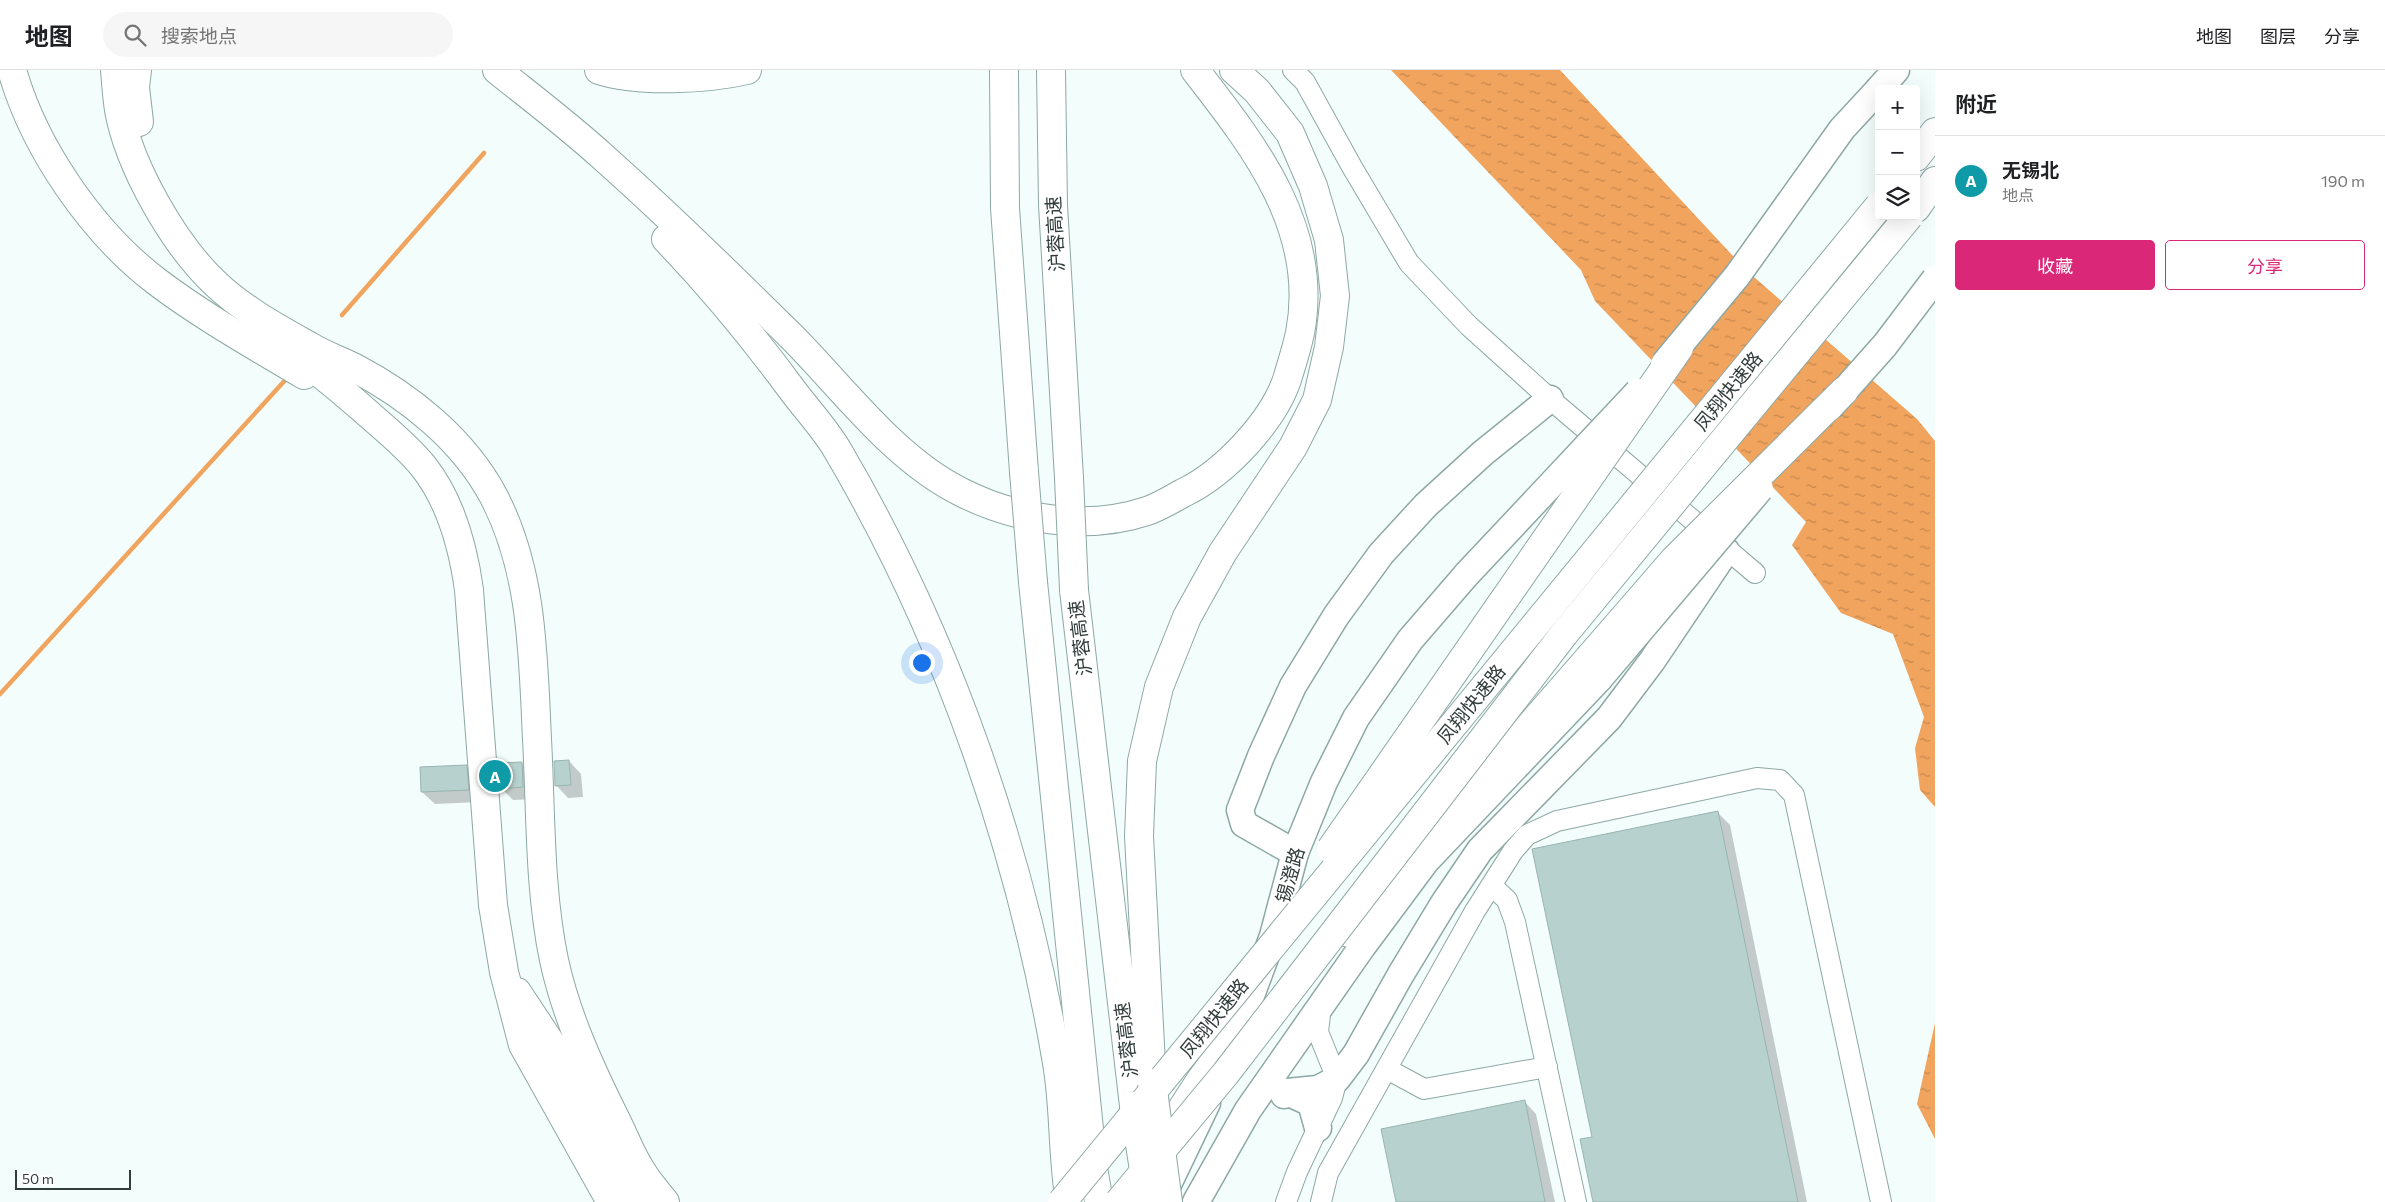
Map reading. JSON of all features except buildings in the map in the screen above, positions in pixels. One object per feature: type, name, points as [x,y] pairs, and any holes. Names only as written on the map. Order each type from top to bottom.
[{"type":"highway","points":[[12,70],[38,136],[71,190],[110,239],[154,280],[204,315],[375,420]]},
{"type":"highway","points":[[100,70],[101,93],[118,165],[154,233],[180,266],[210,297],[246,325],[316,369],[401,442],[423,466],[440,492],[461,543],[471,611],[493,904],[504,972],[524,1045],[612,1202]]},
{"type":"highway","points":[[114,70],[120,112],[131,150],[166,221],[192,256],[216,284],[250,309],[313,348],[355,368]]},
{"type":"highway","points":[[137,70],[135,87],[142,136],[158,176],[184,222],[200,244],[228,272],[258,296],[355,368],[399,395],[436,424],[470,458],[494,497],[513,541],[525,588],[532,637],[544,890],[554,960],[575,1030],[605,1098],[641,1171],[665,1202]]},
{"type":"highway","points":[[599,70],[665,79],[731,74],[748,70]]},
{"type":"highway","points":[[1004,70],[1005,208],[1033,582],[1093,1168],[1099,1202]]},
{"type":"highway","name":"沪蓉高速","points":[[1050,70],[1053,205],[1074,590],[1134,1106],[1149,1202]]},
{"type":"highway","points":[[498,71],[601,155],[785,330],[883,433],[919,465],[958,491],[1002,510],[1053,520],[1100,520],[1147,511],[1192,489],[1231,460],[1265,422],[1287,380],[1300,331],[1303,282],[1289,217],[1262,161],[1195,70]]},
{"type":"highway","points":[[1168,1202],[1152,1083],[1139,836],[1142,761],[1160,687],[1187,616],[1223,552],[1293,446],[1317,400],[1330,347],[1335,296],[1329,240],[1313,186],[1290,134],[1257,91],[1234,70]]},
{"type":"highway","points":[[498,71],[678,252],[760,347],[837,449],[898,562],[952,684],[996,810],[1031,938],[1057,1066],[1067,1197]]},
{"type":"highway","points":[[1920,152],[1935,132]]},
{"type":"highway","points":[[1920,202],[1935,181]]},
{"type":"highway","name":"凤翔快速路","points":[[1067,1197],[1875,211]]},
{"type":"highway","name":"凤翔快速路","points":[[1119,1202],[1226,1073],[1564,634],[1906,220]]},
{"type":"highway","points":[[1202,1032],[1505,602],[1679,348]]},
{"type":"highway","points":[[1226,1073],[1674,560],[1844,391]]},
{"type":"highway","points":[[504,972],[554,1048],[631,1179],[648,1202]]},
{"type":"highway","points":[[1126,1202],[1202,1078],[1240,1026]]},
{"type":"highway","points":[[605,1098],[684,1202]]},
{"type":"highway","points":[[597,1124],[624,1184],[637,1202]]},
{"type":"main road","name":"锡澄路","points":[[1883,85],[1896,70]]},
{"type":"main road","name":"锡澄路","points":[[1160,1202],[1240,1026],[1273,936],[1295,853],[1324,782],[1356,718],[1410,640],[1467,574],[1679,348],[1737,276],[1842,129],[1875,93]]},
{"type":"main road","points":[[1197,1202],[1248,1110],[1321,1005],[1426,861],[1599,680],[1885,345],[1935,280]]},
{"type":"main road","points":[[1295,853],[1244,824],[1240,810],[1261,756],[1293,686],[1336,616],[1380,554],[1426,505],[1483,453],[1550,399]]},
{"type":"main road","points":[[1197,1202],[1259,1115],[1287,1092],[1318,1089],[1337,1079],[1356,1054],[1420,942],[1480,850],[1609,718],[1652,661],[1726,551]]},
{"type":"main road","points":[[1287,1092],[1311,1103],[1318,1128]]},
{"type":"street","points":[[1293,70],[1305,82],[1408,263],[1469,326],[1550,399],[1726,551],[1755,573]]},
{"type":"street","points":[[1321,1202],[1328,1173],[1475,911],[1513,851],[1527,835],[1557,821],[1757,778],[1780,780],[1794,795],[1802,825],[1881,1202]]},
{"type":"street","points":[[1492,886],[1507,900],[1514,922],[1576,1202]]},
{"type":"street","points":[[1286,1202],[1297,1172],[1332,1098],[1337,1079],[1318,1032],[1321,1005]]},
{"type":"street","points":[[1387,1069],[1424,1089],[1547,1067]]},
{"type":"water","points":[[1391,70],[1560,70],[1747,271],[1917,419],[1935,441],[1935,807],[1920,790],[1915,748],[1924,717],[1893,634],[1841,613],[1792,545],[1806,522],[1595,301],[1581,270]]},
{"type":"water","points":[[1935,1023],[1935,1139],[1917,1104]]},
{"type":"waterway","points":[[342,315],[484,153]]},
{"type":"waterway","points":[[0,694],[288,377]]},
{"type":"place","name":"无锡北","points":[[495,776]]}]
